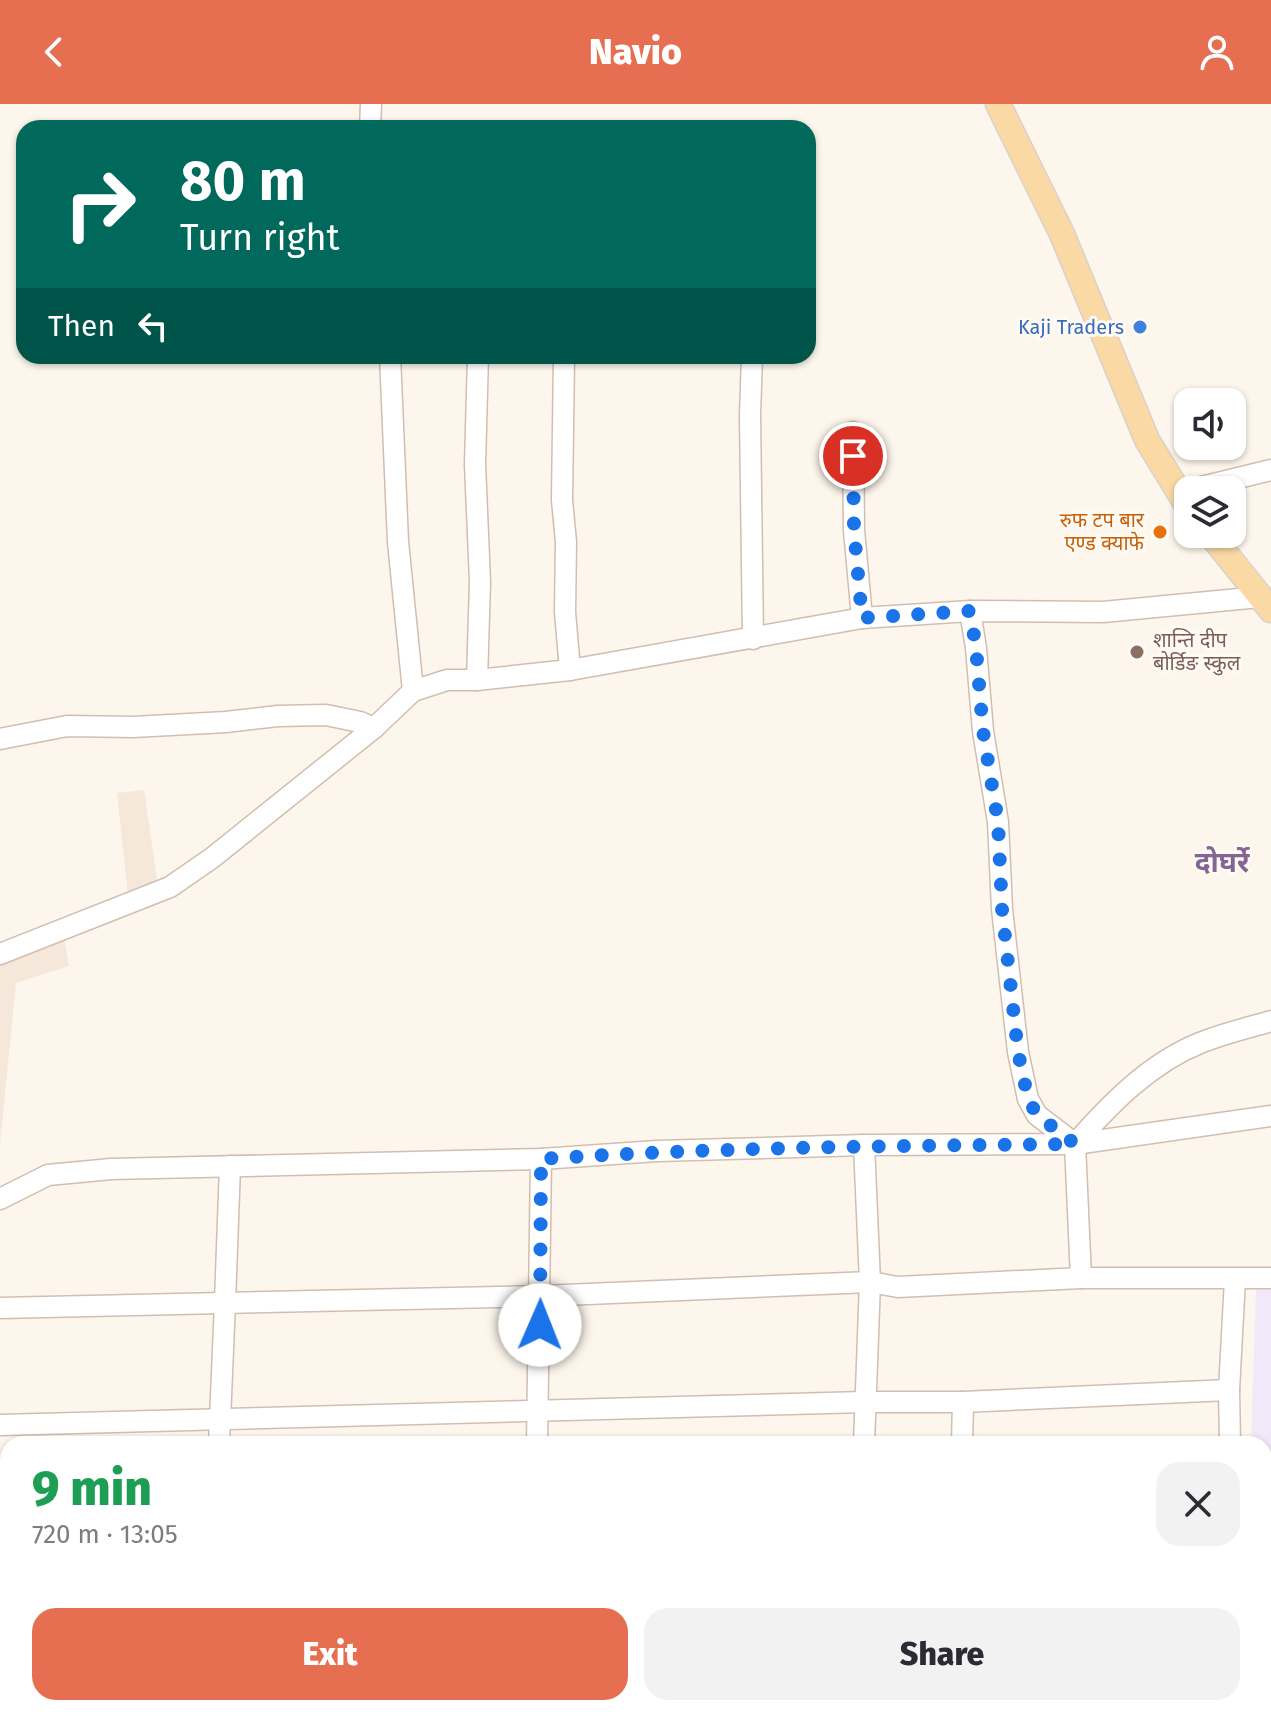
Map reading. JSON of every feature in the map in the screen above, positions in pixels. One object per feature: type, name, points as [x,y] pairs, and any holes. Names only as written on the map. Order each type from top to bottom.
[{"type":"main road","points":[[998,104],[1062,234],[1147,440],[1174,478]]},
{"type":"main road","points":[[1221,548],[1265,603]]},
{"type":"street","points":[[390,364],[398,542],[413,691]]},
{"type":"street","points":[[477,680],[480,582],[475,464],[478,364]]},
{"type":"street","points":[[564,364],[562,500],[570,670]]},
{"type":"street","points":[[752,364],[753,639]]},
{"type":"street","points":[[853,432],[854,530],[862,618]]},
{"type":"street","points":[[1246,477],[1271,470]]},
{"type":"street","points":[[0,954],[170,887],[212,858],[374,728],[413,691],[447,680],[477,680],[570,670],[862,618],[970,611],[1103,612],[1265,603]]},
{"type":"street","points":[[970,611],[983,731],[998,822],[1002,909],[1018,1052],[1028,1099],[1037,1115],[1075,1144]]},
{"type":"street","points":[[0,739],[67,726],[133,727],[278,716],[326,715],[374,728]]},
{"type":"street","points":[[1081,1278],[1075,1144],[1106,1108],[1155,1068],[1198,1043],[1271,1021]]},
{"type":"street","points":[[0,1199],[48,1175],[111,1169],[541,1159],[657,1151],[864,1145],[1075,1144],[1271,1116]]},
{"type":"street","points":[[864,1145],[870,1282],[864,1436]]},
{"type":"street","points":[[537,1436],[541,1159]]},
{"type":"street","points":[[219,1436],[230,1166]]},
{"type":"street","points":[[0,1308],[541,1296],[870,1282],[898,1287],[1081,1278],[1271,1278]]},
{"type":"street","points":[[1230,1436],[1235,1279]]},
{"type":"street","points":[[0,1425],[963,1402],[1229,1390]]},
{"type":"street","points":[[962,1436],[963,1402]]},
{"type":"shaded area","points":[[144,790],[158,886],[128,895],[117,793]]},
{"type":"shaded area","points":[[61,922],[69,966],[16,983],[0,1145],[0,944]]},
{"type":"shaded area","points":[[1271,1287],[1271,1436],[1251,1436],[1256,1288]]},
{"type":"place","name":"Kaji Traders","points":[[1140,327]]},
{"type":"place","name":"रुफ टप बार एण्ड क्याफे","points":[[1160,532]]},
{"type":"place","name":"शान्ति दीप बोर्डिङ स्कुल","points":[[1137,652]]},
{"type":"district","name":"दोघर्रे","points":[[1222,862]]},
{"type":"route","points":[[540,1325],[541,1159],[657,1151],[864,1145],[1075,1144],[1037,1115],[1028,1099],[1018,1052],[1002,909],[998,822],[983,731],[970,611],[862,618],[854,530],[853,456]]}]
